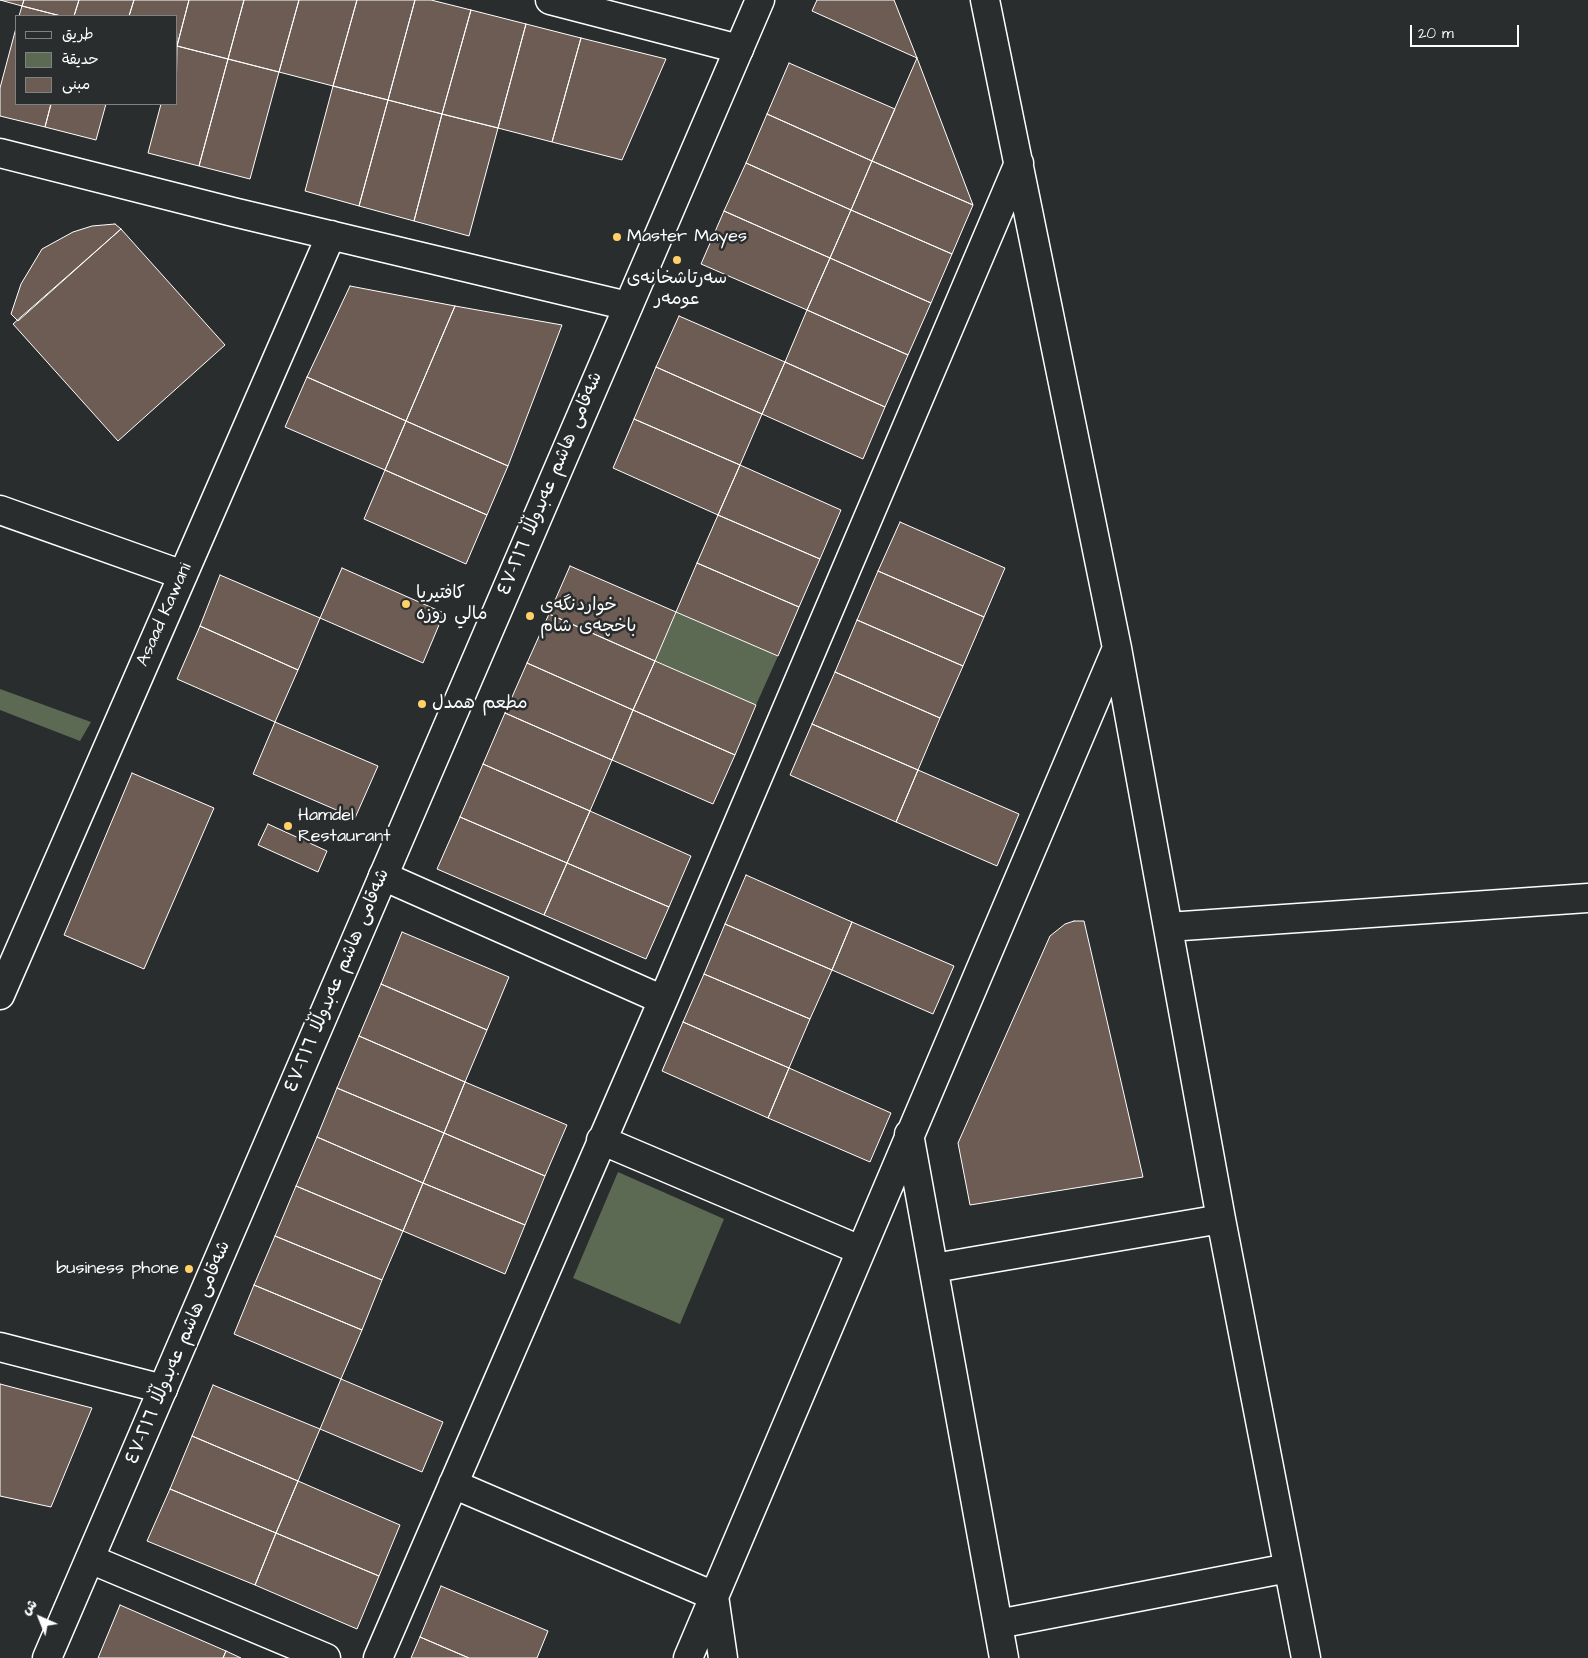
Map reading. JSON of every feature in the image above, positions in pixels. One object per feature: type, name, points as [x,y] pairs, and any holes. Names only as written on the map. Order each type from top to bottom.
[{"type":"street","points":[[550,0],[738,49]]},
{"type":"street","name":"شەقامی هاشم عەبدوڵڵا ٢١٦-٤٧","points":[[47,1658],[760,0]]},
{"type":"street","points":[[985,0],[1117,648],[1221,1219],[1306,1658]]},
{"type":"street","points":[[0,153],[628,306]]},
{"type":"street","points":[[378,1658],[602,1140],[1019,163]]},
{"type":"street","name":"Asaad Kawani","points":[[0,995],[331,235]]},
{"type":"street","points":[[0,510],[183,575]]},
{"type":"street","points":[[688,1658],[1117,648]]},
{"type":"street","points":[[383,876],[662,1000]]},
{"type":"street","points":[[1168,928],[1588,898]]},
{"type":"street","points":[[909,1134],[1004,1658]]},
{"type":"street","points":[[602,1140],[860,1250]]},
{"type":"street","points":[[934,1268],[1221,1219]]},
{"type":"street","points":[[0,1347],[164,1389]]},
{"type":"street","points":[[453,1484],[714,1596]]},
{"type":"street","points":[[90,1559],[326,1658]]},
{"type":"street","points":[[998,1624],[1288,1568]]},
{"type":"street","points":[[714,1596],[723,1658]]},
{"type":"green space","points":[[676,612],[778,656],[756,705],[655,661]]},
{"type":"green space","points":[[0,689],[91,722],[80,741],[0,710]]},
{"type":"green space","points":[[618,1172],[724,1219],[680,1324],[573,1278]]},
{"type":"building","points":[[0,0],[24,0],[22,6]]},
{"type":"building","points":[[24,0],[79,0],[74,15],[57,15],[22,6]]},
{"type":"building","points":[[79,0],[134,0],[129,15],[74,15]]},
{"type":"building","points":[[134,0],[189,0],[178,42],[178,15],[129,15]]},
{"type":"building","points":[[189,0],[244,0],[228,59],[178,46]]},
{"type":"building","points":[[244,0],[299,0],[279,72],[228,59]]},
{"type":"building","points":[[299,0],[357,0],[333,86],[279,72]]},
{"type":"building","points":[[357,0],[415,0],[388,100],[333,86]]},
{"type":"building","points":[[415,0],[431,0],[471,10],[442,114],[388,100]]},
{"type":"building","points":[[817,0],[894,0],[917,58],[812,11]]},
{"type":"building","points":[[22,6],[57,15],[19,15]]},
{"type":"building","points":[[471,10],[526,24],[498,128],[442,114]]},
{"type":"building","points":[[526,24],[581,38],[552,142],[498,128]]},
{"type":"building","points":[[15,32],[15,105],[51,105],[45,127],[0,116],[0,88]]},
{"type":"building","points":[[581,38],[666,59],[622,160],[552,142]]},
{"type":"building","points":[[178,46],[228,59],[199,166],[148,153],[161,105],[178,105]]},
{"type":"building","points":[[917,58],[973,205],[872,161]]},
{"type":"building","points":[[228,59],[279,72],[250,179],[199,166]]},
{"type":"building","points":[[789,63],[895,109],[872,161],[767,114]]},
{"type":"building","points":[[333,86],[388,100],[359,206],[305,191]]},
{"type":"building","points":[[388,100],[442,114],[414,221],[359,206]]},
{"type":"building","points":[[51,105],[106,105],[96,140],[45,127]]},
{"type":"building","points":[[442,114],[498,128],[469,236],[414,221]]},
{"type":"building","points":[[767,114],[872,161],[851,210],[746,163]]},
{"type":"building","points":[[872,161],[973,205],[952,254],[851,210]]},
{"type":"building","points":[[746,163],[851,210],[830,258],[724,211]]},
{"type":"building","points":[[851,210],[952,254],[931,303],[830,258]]},
{"type":"building","points":[[724,211],[830,258],[807,310],[701,264]]},
{"type":"building","points":[[115,224],[121,229],[18,321],[11,314],[21,284],[42,249],[73,232],[92,226]]},
{"type":"building","points":[[121,229],[225,345],[118,441],[13,324]]},
{"type":"building","points":[[830,258],[931,303],[908,355],[807,310]]},
{"type":"building","points":[[350,286],[455,306],[406,421],[307,377]]},
{"type":"building","points":[[455,306],[562,325],[508,466],[406,421]]},
{"type":"building","points":[[807,310],[908,355],[885,407],[785,362]]},
{"type":"building","points":[[679,316],[785,362],[762,414],[656,367]]},
{"type":"building","points":[[785,362],[885,407],[863,459],[762,414]]},
{"type":"building","points":[[656,367],[762,414],[740,465],[634,419]]},
{"type":"building","points":[[307,377],[406,421],[385,470],[285,427]]},
{"type":"building","points":[[634,419],[740,465],[718,515],[613,468]]},
{"type":"building","points":[[406,421],[508,466],[487,515],[385,470]]},
{"type":"building","points":[[740,465],[841,510],[820,559],[718,515]]},
{"type":"building","points":[[385,470],[487,515],[466,564],[364,519]]},
{"type":"building","points":[[718,515],[820,559],[799,607],[697,563]]},
{"type":"building","points":[[900,522],[1005,568],[984,617],[878,571]]},
{"type":"building","points":[[697,563],[799,607],[778,656],[676,612]]},
{"type":"building","points":[[570,566],[676,612],[655,661],[549,614]]},
{"type":"building","points":[[342,568],[444,613],[423,663],[320,618]]},
{"type":"building","points":[[878,571],[984,617],[963,666],[857,620]]},
{"type":"building","points":[[220,575],[320,618],[298,670],[200,626]]},
{"type":"building","points":[[549,614],[655,661],[633,710],[527,663]]},
{"type":"building","points":[[857,620],[963,666],[940,718],[835,672]]},
{"type":"building","points":[[200,626],[298,670],[275,722],[177,679]]},
{"type":"building","points":[[655,661],[756,705],[735,755],[633,710]]},
{"type":"building","points":[[527,663],[633,710],[612,760],[505,713]]},
{"type":"building","points":[[835,672],[940,718],[918,770],[812,724]]},
{"type":"building","points":[[633,710],[735,755],[713,804],[612,760]]},
{"type":"building","points":[[505,713],[612,760],[590,811],[483,764]]},
{"type":"building","points":[[275,722],[378,766],[355,818],[253,774]]},
{"type":"building","points":[[812,724],[918,770],[896,822],[790,775]]},
{"type":"building","points":[[483,764],[590,811],[567,863],[460,817]]},
{"type":"building","points":[[918,770],[1019,814],[997,866],[896,822]]},
{"type":"building","points":[[132,773],[214,808],[144,969],[64,935]]},
{"type":"building","points":[[590,811],[691,856],[669,907],[567,863]]},
{"type":"building","points":[[460,817],[567,863],[544,915],[437,869]]},
{"type":"building","points":[[268,824],[327,851],[318,872],[258,845]]},
{"type":"building","points":[[567,863],[669,907],[646,959],[544,915]]},
{"type":"building","points":[[746,875],[852,922],[832,970],[725,924]]},
{"type":"building","points":[[1074,921],[1084,921],[1143,1177],[970,1205],[958,1143],[1050,936],[1065,924]]},
{"type":"building","points":[[852,922],[954,966],[933,1014],[832,970]]},
{"type":"building","points":[[725,924],[832,970],[810,1019],[704,974]]},
{"type":"building","points":[[402,932],[509,977],[487,1030],[381,984]]},
{"type":"building","points":[[704,974],[810,1019],[789,1068],[683,1022]]},
{"type":"building","points":[[381,984],[487,1030],[465,1082],[359,1036]]},
{"type":"building","points":[[683,1022],[789,1068],[768,1118],[662,1071]]},
{"type":"building","points":[[359,1036],[465,1082],[444,1133],[337,1088]]},
{"type":"building","points":[[789,1068],[891,1113],[870,1162],[768,1118]]},
{"type":"building","points":[[465,1082],[567,1125],[545,1176],[444,1133]]},
{"type":"building","points":[[337,1088],[444,1133],[423,1183],[317,1137]]},
{"type":"building","points":[[444,1133],[545,1176],[525,1225],[423,1183]]},
{"type":"building","points":[[317,1137],[423,1183],[403,1231],[296,1186]]},
{"type":"building","points":[[423,1183],[525,1225],[505,1274],[403,1231]]},
{"type":"building","points":[[296,1186],[403,1231],[382,1280],[275,1236]]},
{"type":"building","points":[[275,1236],[382,1280],[362,1330],[254,1285]]},
{"type":"building","points":[[254,1285],[362,1330],[341,1379],[234,1334]]},
{"type":"building","points":[[341,1379],[443,1422],[422,1472],[320,1429]]},
{"type":"building","points":[[0,1384],[92,1408],[51,1507],[0,1496]]},
{"type":"building","points":[[213,1385],[320,1429],[298,1481],[192,1436]]},
{"type":"building","points":[[192,1436],[298,1481],[276,1533],[170,1489]]},
{"type":"building","points":[[298,1481],[400,1525],[379,1576],[276,1533]]},
{"type":"building","points":[[170,1489],[276,1533],[255,1585],[147,1541]]},
{"type":"building","points":[[276,1533],[379,1576],[357,1629],[255,1585]]},
{"type":"building","points":[[441,1586],[548,1631],[537,1658],[469,1658],[420,1637]]},
{"type":"building","points":[[120,1605],[226,1651],[223,1658],[98,1658]]},
{"type":"building","points":[[420,1637],[469,1658],[411,1658]]},
{"type":"building","points":[[226,1651],[241,1658],[223,1658]]},
{"type":"place","name":"Master Mayes","points":[[617,237]]},
{"type":"place","name":"سەرتاشخانەی عومەر","points":[[677,260]]},
{"type":"place","name":"كافتيريا مالي روزه","points":[[406,604]]},
{"type":"place","name":"خواردنگەی باخچەی شام","points":[[530,616]]},
{"type":"place","name":"مطعم همدل","points":[[422,704]]},
{"type":"place","name":"Hamdel Restaurant","points":[[288,826]]},
{"type":"place","name":"business phone","points":[[189,1269]]}]
